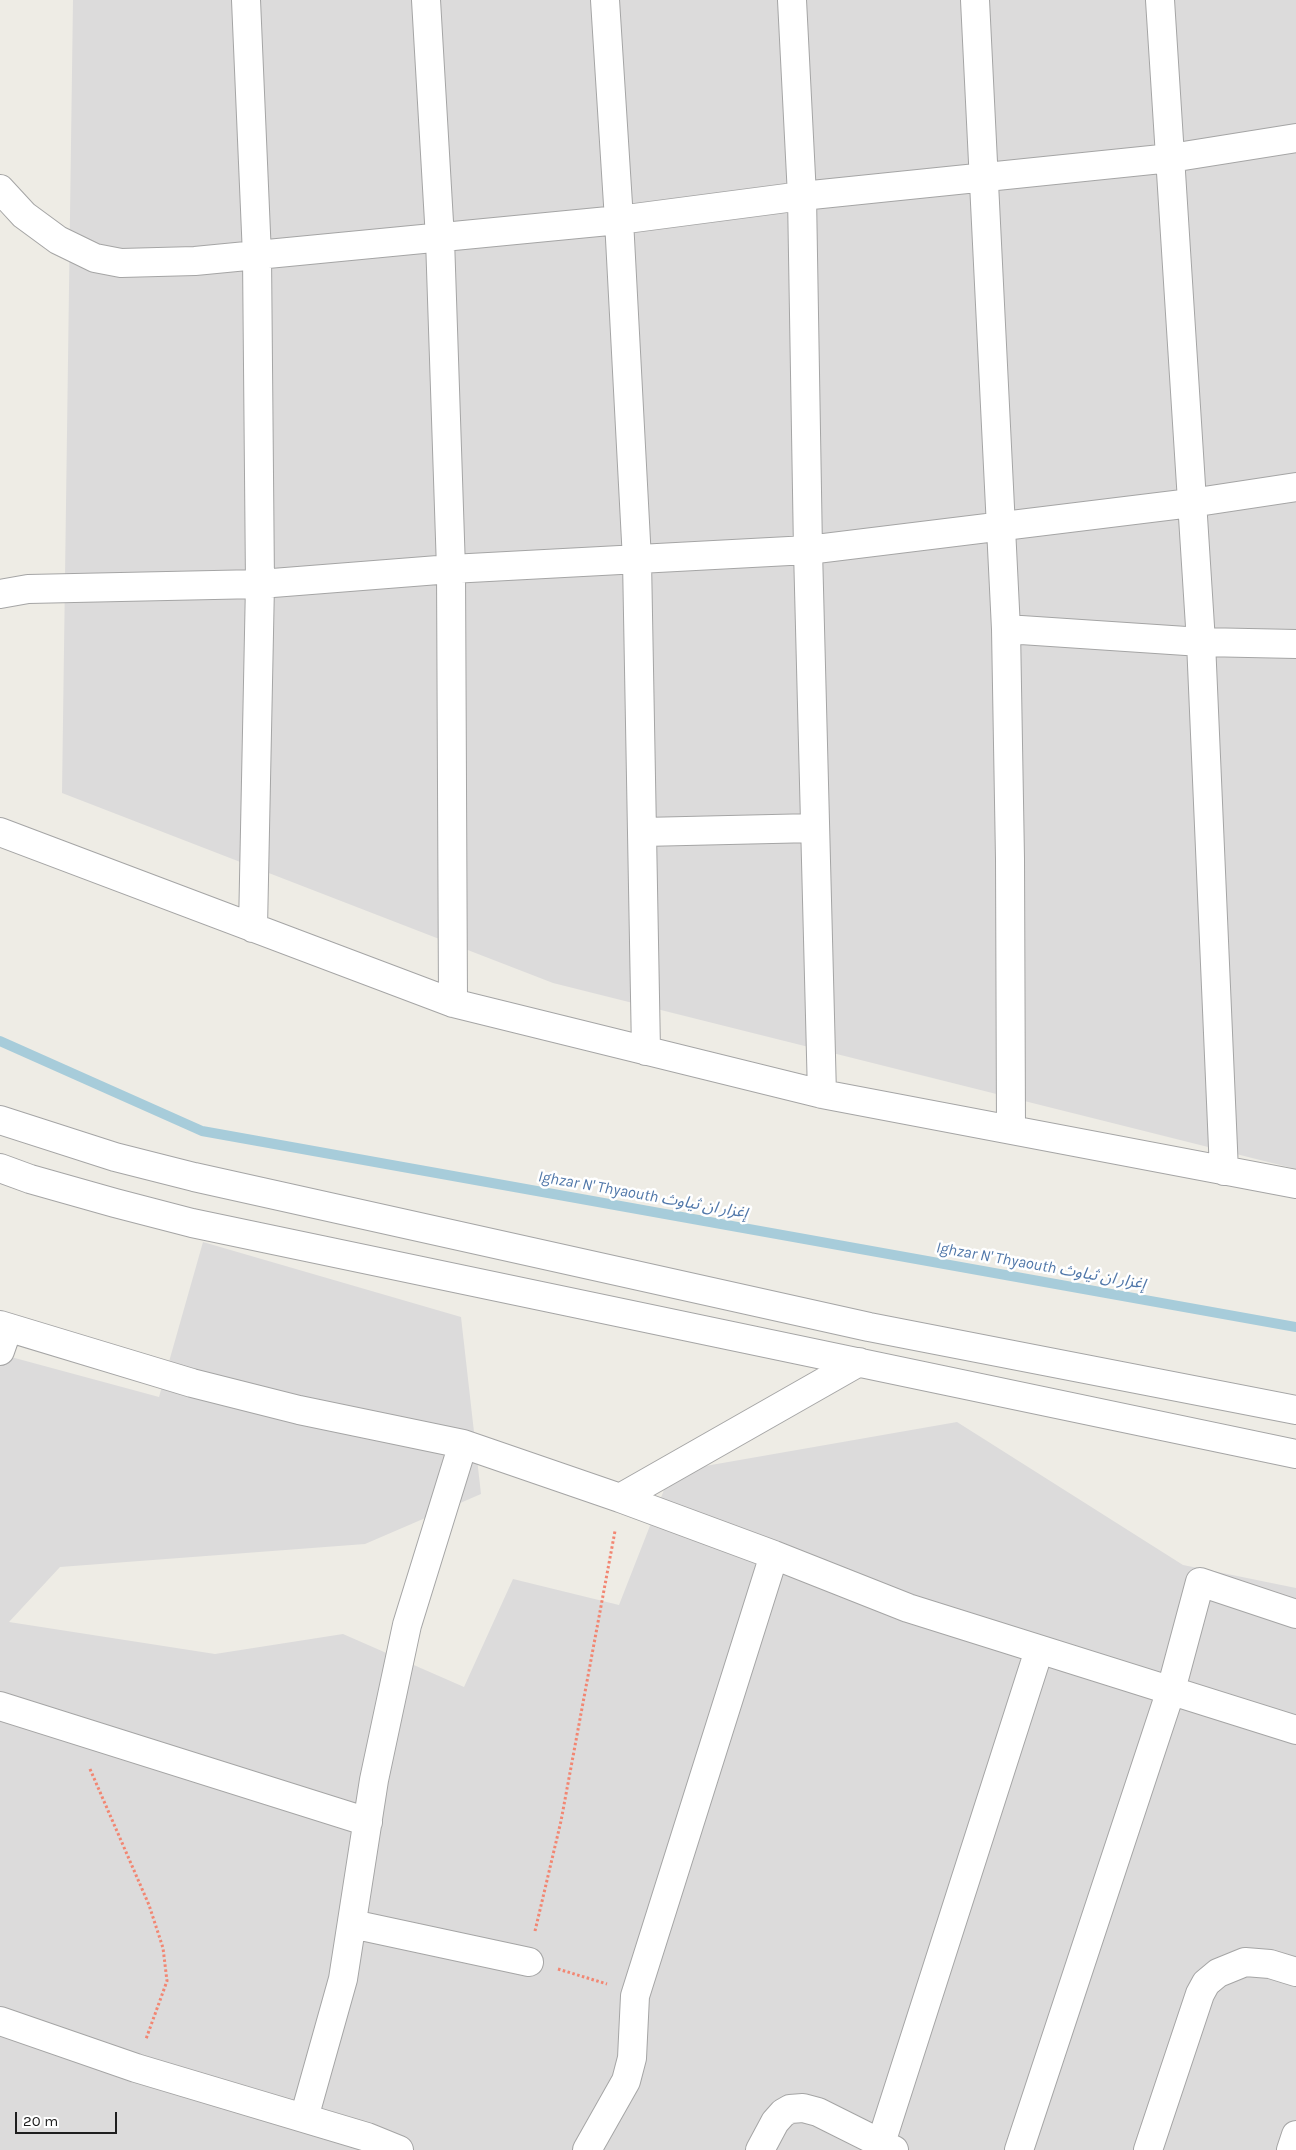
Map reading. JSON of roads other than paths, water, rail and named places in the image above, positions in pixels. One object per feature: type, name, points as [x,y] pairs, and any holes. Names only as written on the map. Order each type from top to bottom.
[{"type":"street","points":[[246,0],[257,256],[260,584],[253,928]]},
{"type":"street","points":[[426,0],[440,239],[450,569],[453,1003]]},
{"type":"street","points":[[605,0],[637,560],[646,1051]]},
{"type":"street","points":[[792,0],[802,196],[808,550],[822,1094]]},
{"type":"street","points":[[975,0],[1006,629],[1010,859],[1011,1129]]},
{"type":"street","points":[[1160,0],[1201,642],[1224,1171]]},
{"type":"street","points":[[0,189],[24,215],[58,240],[95,258],[121,262],[196,261],[440,239],[619,220],[802,196],[983,179],[1171,158],[1296,138]]},
{"type":"street","points":[[0,594],[28,589],[260,584],[450,569],[808,550],[1191,503],[1296,487]]},
{"type":"street","points":[[1006,629],[1201,642],[1296,644]]},
{"type":"street","points":[[643,832],[815,828]]},
{"type":"street","points":[[0,832],[453,1003],[822,1094],[1296,1184]]},
{"type":"street","points":[[0,1120],[115,1157],[223,1183],[869,1326],[1296,1410]]},
{"type":"street","points":[[0,1168],[30,1179],[192,1223],[1296,1454]]},
{"type":"street","points":[[3,1335],[299,1410],[463,1444],[620,1498],[774,1555],[908,1608],[1296,1730]]},
{"type":"street","points":[[620,1498],[859,1362]]},
{"type":"street","points":[[304,2118],[343,1979],[376,1770],[407,1626],[463,1444]]},
{"type":"street","points":[[587,2150],[626,2081],[632,2058],[635,1996],[774,1555]]},
{"type":"street","points":[[1019,2150],[1171,1690],[1200,1582],[1296,1614]]},
{"type":"street","points":[[760,2150],[775,2122],[783,2113],[790,2109],[803,2108],[818,2112],[887,2147],[1039,1650]]},
{"type":"street","points":[[0,1706],[368,1822]]},
{"type":"street","points":[[352,1924],[529,1962]]},
{"type":"street","points":[[1148,2150],[1200,1994],[1206,1983],[1218,1973],[1245,1962],[1270,1964],[1296,1972]]},
{"type":"street","points":[[0,2021],[136,2068],[367,2137],[399,2150]]},
{"type":"street","points":[[1291,2150],[1296,2135]]},
{"type":"waterway","name":"Ighzar N' Thyaouth إغزار ان ثياوث","points":[[0,1041],[202,1131],[1296,1327]]}]
